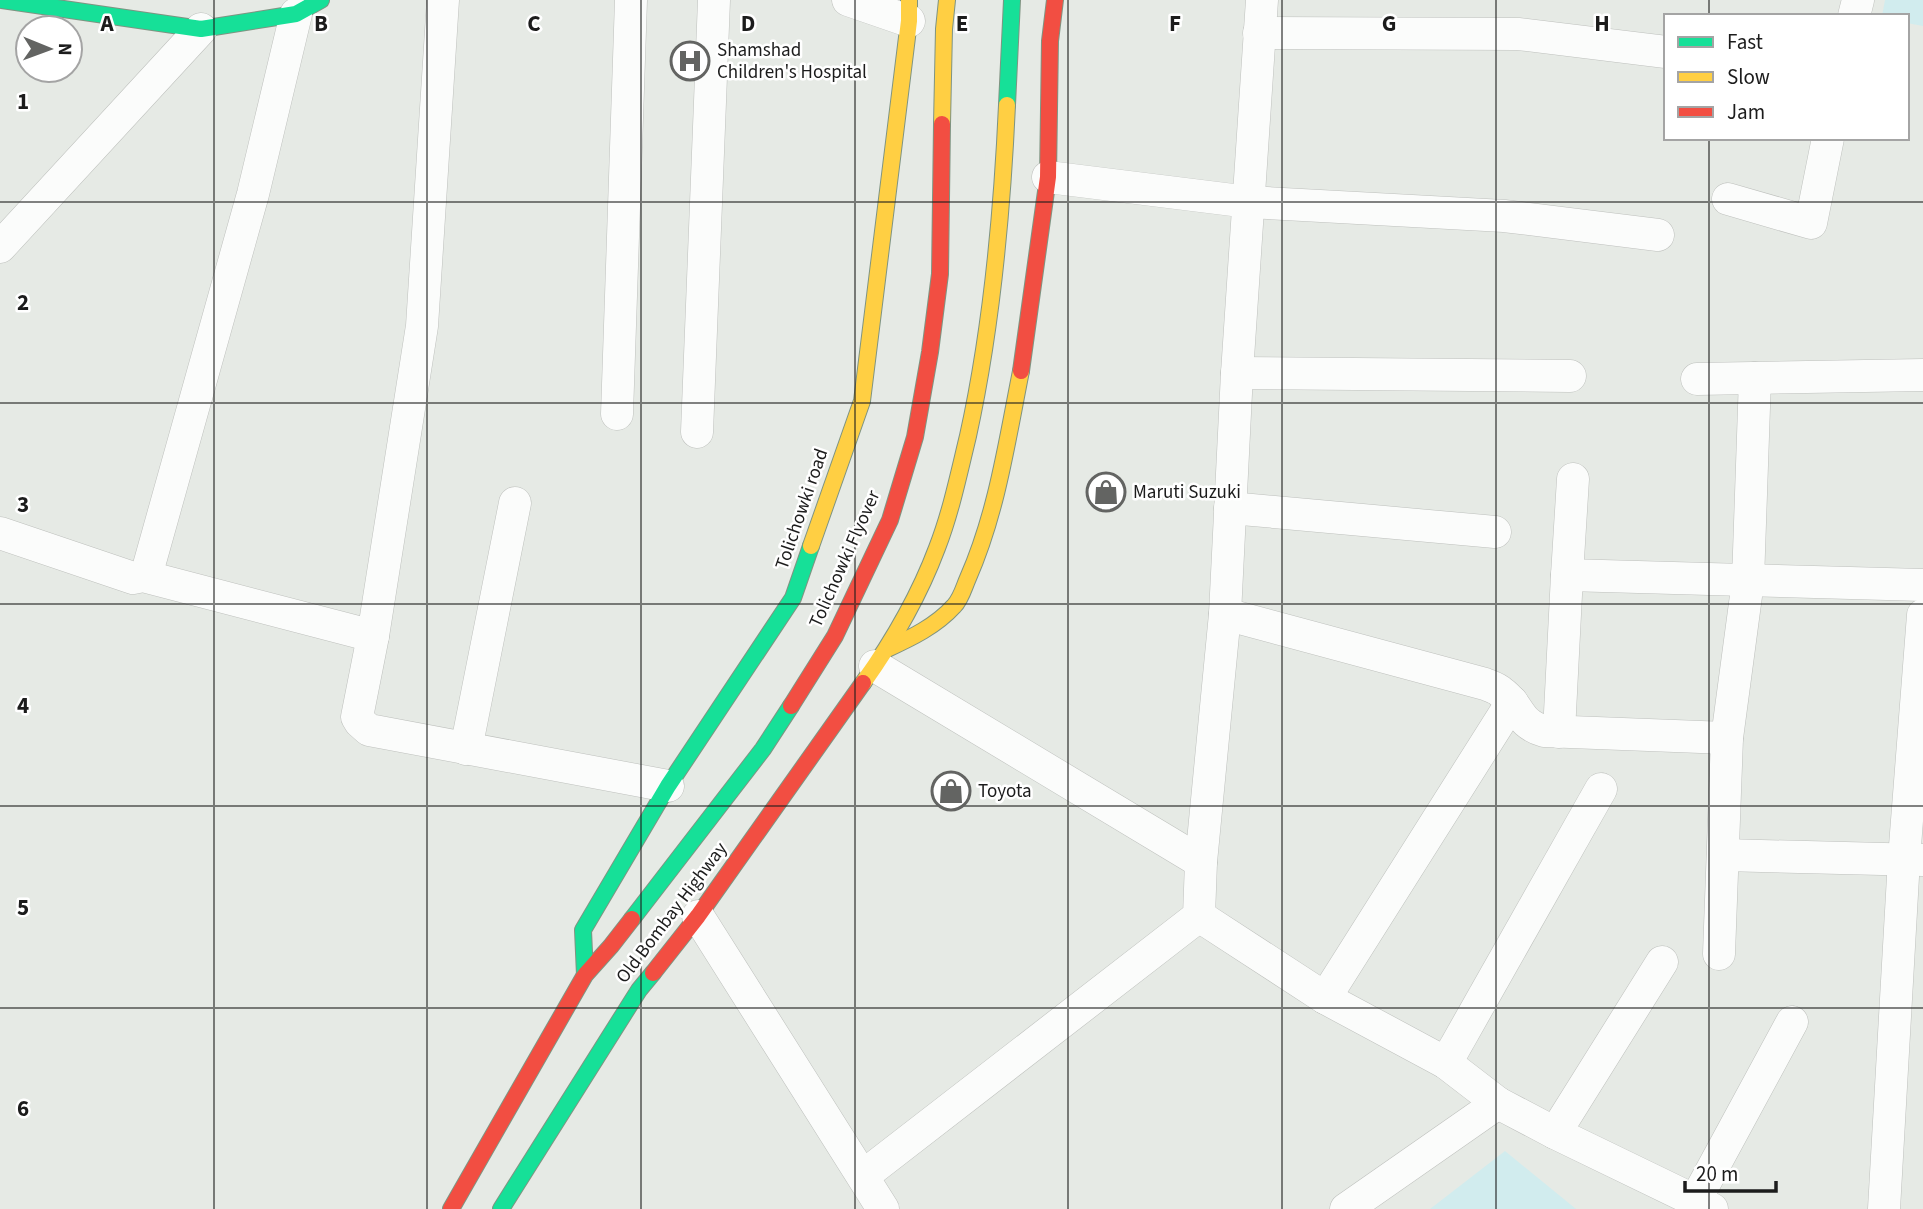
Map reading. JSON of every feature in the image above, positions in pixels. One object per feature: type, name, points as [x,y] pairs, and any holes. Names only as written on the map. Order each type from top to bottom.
[{"type":"main road","name":"Tolichowki Flyover","points":[[585,975],[611,946],[763,749],[835,636],[890,520],[915,437],[940,274],[944,29],[947,0]]},
{"type":"main road","points":[[881,657],[926,576],[938,547],[953,499],[976,398],[1003,186],[1012,0]]},
{"type":"main road","points":[[881,657],[925,630],[956,605],[981,548],[998,488],[1025,349],[1048,177],[1050,41],[1055,0]]},
{"type":"main road","points":[[19,1],[201,29],[308,7]]},
{"type":"main road","name":"Tolichowki road","points":[[585,975],[583,930],[668,786],[793,598],[862,401],[909,10]]},
{"type":"main road","name":"Old Bombay Highway","points":[[501,1209],[639,990],[698,916],[881,657]]},
{"type":"main road","name":"Old Bombay Highway","points":[[451,1209],[585,975]]},
{"type":"street","points":[[443,0],[422,326],[373,636],[357,710],[360,722],[369,730],[668,786]]},
{"type":"street","points":[[617,414],[631,0]]},
{"type":"street","points":[[697,432],[714,0]]},
{"type":"street","points":[[848,0],[909,10]]},
{"type":"street","points":[[1199,916],[1201,862],[1225,614],[1237,373],[1262,0]]},
{"type":"street","points":[[144,576],[308,7]]},
{"type":"street","points":[[0,247],[201,29]]},
{"type":"street","points":[[1259,33],[1518,34],[1664,51]]},
{"type":"street","points":[[1728,199],[1811,223],[1828,140]]},
{"type":"street","points":[[1048,177],[1249,202],[1504,216],[1658,235]]},
{"type":"street","points":[[1237,373],[1570,376]]},
{"type":"street","points":[[1698,379],[1923,375]]},
{"type":"street","points":[[1719,954],[1727,738],[1748,581],[1755,378]]},
{"type":"street","points":[[1559,732],[1573,479]]},
{"type":"street","points":[[466,748],[515,503]]},
{"type":"street","points":[[1230,508],[1495,532]]},
{"type":"street","points":[[0,533],[133,578],[144,576],[373,636]]},
{"type":"street","points":[[1567,575],[1923,585]]},
{"type":"street","points":[[1225,614],[1485,684],[1500,690],[1532,728],[1544,731],[1727,738]]},
{"type":"street","points":[[1884,1209],[1909,1023],[1923,615]]},
{"type":"street","points":[[881,657],[1201,862]]},
{"type":"street","points":[[1325,998],[1512,702]]},
{"type":"street","points":[[1446,1063],[1601,789]]},
{"type":"street","points":[[1723,855],[1914,859]]},
{"type":"street","points":[[698,916],[883,1209]]},
{"type":"street","points":[[1199,916],[1325,998],[1446,1063],[1498,1103],[1703,1205],[1792,1021]]},
{"type":"street","points":[[863,1176],[1199,916]]},
{"type":"street","points":[[1555,1133],[1662,961]]},
{"type":"street","points":[[1346,1209],[1498,1103]]},
{"type":"shaded area","points":[[1885,0],[1923,0],[1923,26],[1909,23],[1909,14],[1882,14]]},
{"type":"shaded area","points":[[1505,1151],[1576,1209],[1430,1209]]},
{"type":"traffic: fast","points":[[2,0],[201,29],[296,14],[321,0]]},
{"type":"traffic: fast","points":[[1007,105],[1012,0]]},
{"type":"traffic: fast","points":[[585,975],[583,930],[668,786],[793,598],[811,546]]},
{"type":"traffic: fast","points":[[632,919],[763,749],[791,706]]},
{"type":"traffic: fast","points":[[501,1209],[639,990],[653,973]]},
{"type":"traffic: slow","points":[[811,546],[862,401],[909,21],[909,0]]},
{"type":"traffic: slow","points":[[942,124],[947,0]]},
{"type":"traffic: slow","points":[[863,683],[914,601],[942,534],[958,478],[990,313],[999,230],[1007,105]]},
{"type":"traffic: slow","points":[[887,649],[931,625],[947,613],[960,596],[987,528],[1021,371]]},
{"type":"traffic: jam","points":[[1021,371],[1048,177],[1050,41],[1055,0]]},
{"type":"traffic: jam","points":[[791,706],[835,636],[890,520],[915,437],[940,274],[942,124]]},
{"type":"traffic: jam","points":[[653,973],[698,916],[863,683]]},
{"type":"traffic: jam","points":[[451,1209],[585,975],[632,919]]},
{"type":"place","name":"Shamshad Children's Hospital","points":[[690,61]]},
{"type":"place","name":"Maruti Suzuki","points":[[1106,492]]},
{"type":"place","name":"Toyota","points":[[951,791]]}]
